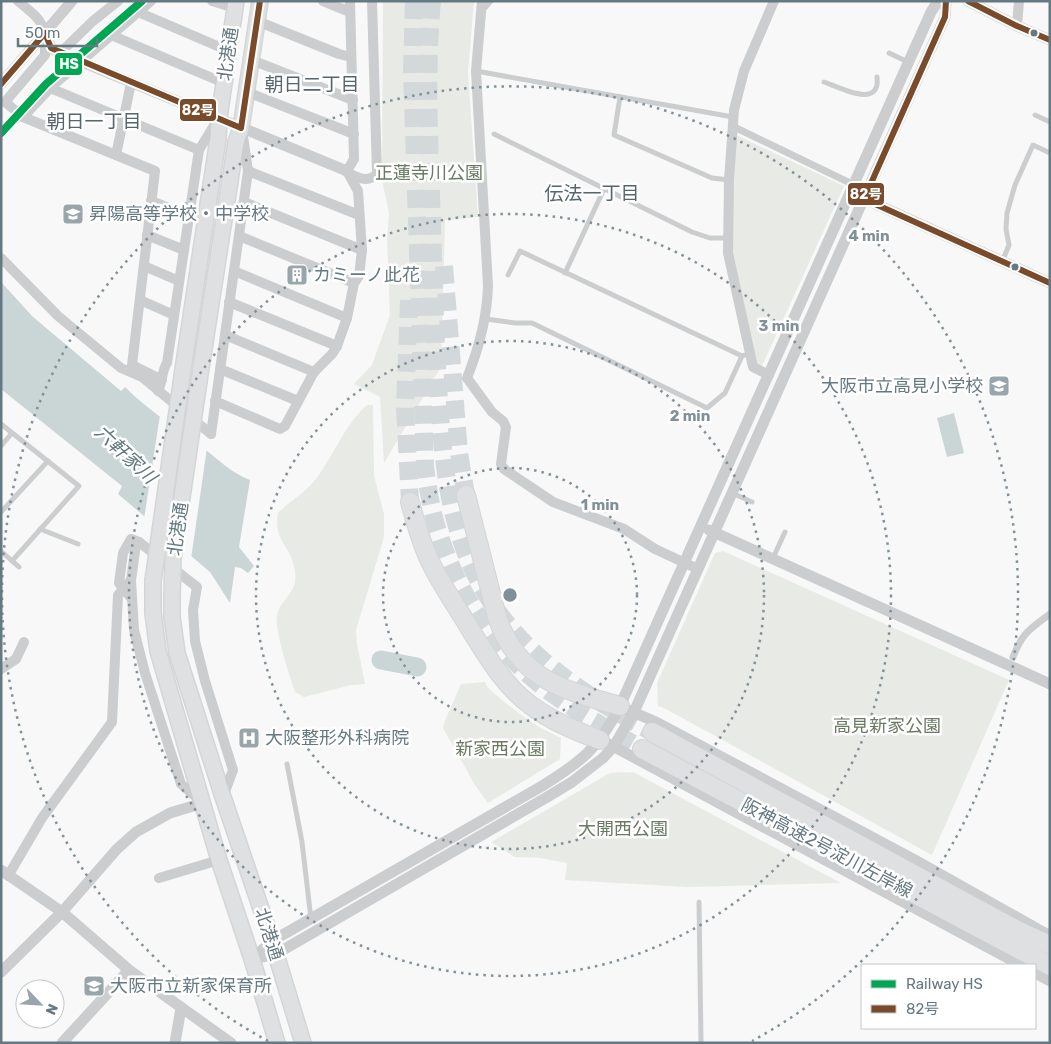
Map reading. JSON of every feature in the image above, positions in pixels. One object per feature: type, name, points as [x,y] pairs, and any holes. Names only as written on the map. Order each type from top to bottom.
[{"type":"highway","points":[[466,495],[497,617],[503,635],[512,649],[528,666],[548,681],[582,696],[627,709]]},
{"type":"highway","points":[[410,502],[417,530],[440,581],[495,669],[516,693],[545,716],[570,729],[607,743]]},
{"type":"highway","name":"阪神高速2号淀川左岸線","points":[[652,732],[1015,939]]},
{"type":"highway","name":"阪神高速2号淀川左岸線","points":[[642,749],[1015,939]]},
{"type":"highway","points":[[1015,939],[1050,945]]},
{"type":"highway","points":[[1015,939],[1050,966]]},
{"type":"main road","name":"北港通","points":[[260,1],[241,128],[236,142],[173,559],[172,617],[177,652],[304,1043]]},
{"type":"main road","name":"北港通","points":[[236,5],[219,118],[218,139],[152,581],[153,613],[158,651],[219,860],[252,959],[277,1043]]},
{"type":"street","points":[[18,1],[40,19],[51,48],[60,53],[347,171],[361,179],[373,178],[377,174],[372,1]]},
{"type":"street","points":[[1,84],[72,1]]},
{"type":"street","points":[[60,53],[93,21],[118,1]]},
{"type":"street","points":[[23,116],[50,88],[151,1]]},
{"type":"street","points":[[212,1],[236,5]]},
{"type":"street","points":[[323,1],[350,7],[354,159],[347,171]]},
{"type":"street","points":[[769,375],[753,367],[746,355],[728,253],[728,238],[733,122],[744,71],[774,1]]},
{"type":"street","points":[[627,709],[684,562],[769,375],[849,187],[931,12],[938,1]]},
{"type":"street","points":[[252,959],[557,791],[590,769],[627,709],[698,568],[945,17],[946,1]]},
{"type":"street","points":[[968,1],[1017,26],[1050,40]]},
{"type":"street","points":[[1017,26],[1019,1]]},
{"type":"street","points":[[481,7],[476,71],[488,286],[486,319],[477,354],[468,378],[492,412],[503,421],[506,427],[501,464],[504,469],[553,502],[624,529],[655,549],[698,568]]},
{"type":"street","points":[[138,12],[229,51]]},
{"type":"street","points":[[257,21],[339,54],[351,56]]},
{"type":"street","points":[[45,33],[45,55],[5,102],[23,116],[155,171],[132,364],[162,380]]},
{"type":"street","points":[[111,35],[224,83]]},
{"type":"street","points":[[252,60],[353,100]]},
{"type":"street","points":[[116,155],[131,83]]},
{"type":"street","points":[[50,88],[198,150]]},
{"type":"street","points":[[247,92],[354,134]]},
{"type":"street","points":[[158,390],[162,380],[163,369],[167,363],[198,150],[219,118]]},
{"type":"street","points":[[733,122],[849,187],[864,200],[1050,283]]},
{"type":"street","points":[[1,258],[58,316],[121,368],[142,377],[211,434],[248,170],[241,128]]},
{"type":"street","points":[[248,170],[360,215]]},
{"type":"street","points":[[215,401],[280,429],[285,426],[314,372],[332,354],[337,346],[347,318],[354,283],[359,276],[362,250],[358,191],[347,171]]},
{"type":"street","points":[[152,201],[189,216]]},
{"type":"street","points":[[244,202],[362,250]]},
{"type":"street","points":[[147,235],[184,250]]},
{"type":"street","points":[[239,236],[354,283]]},
{"type":"street","points":[[144,266],[179,281]]},
{"type":"street","points":[[234,272],[347,318]]},
{"type":"street","points":[[140,300],[174,315]]},
{"type":"street","points":[[229,302],[337,346]]},
{"type":"street","points":[[224,335],[314,372]]},
{"type":"street","points":[[220,369],[298,401]]},
{"type":"street","points":[[701,526],[1050,684]]},
{"type":"street","points":[[132,599],[119,583],[123,554],[131,540],[139,542],[197,587],[193,610],[195,640],[205,681],[232,770],[223,797]]},
{"type":"street","points":[[139,542],[136,544],[131,580],[134,630],[145,673],[181,784],[203,803]]},
{"type":"street","points":[[131,580],[118,595],[112,722],[42,818],[5,873],[62,912],[128,970],[231,1043]]},
{"type":"street","points":[[1013,657],[1026,631],[1050,614]]},
{"type":"street","points":[[1,668],[16,660],[24,642]]},
{"type":"street","points":[[627,709],[915,860],[1050,936]]},
{"type":"street","points":[[274,948],[311,919],[549,782],[607,743]]},
{"type":"street","points":[[607,743],[1019,964]]},
{"type":"street","points":[[1,972],[62,912],[117,849],[136,832],[170,813],[203,803]]},
{"type":"street","points":[[159,878],[219,860]]},
{"type":"street","points":[[62,1043],[128,970]]},
{"type":"street","points":[[1036,973],[1050,981]]},
{"type":"street","points":[[175,1043],[181,1008]]},
{"type":"lane","points":[[481,7],[491,1]]},
{"type":"lane","points":[[888,53],[909,62]]},
{"type":"lane","points":[[476,71],[620,97],[733,122]]},
{"type":"lane","points":[[824,82],[855,93],[869,95],[874,93],[878,85],[877,78]]},
{"type":"lane","points":[[620,97],[614,135],[712,178],[729,180]]},
{"type":"lane","points":[[1035,115],[1050,122]]},
{"type":"lane","points":[[494,134],[692,232],[710,238],[728,238]]},
{"type":"lane","points":[[1002,262],[1009,245],[1006,221],[1015,184],[1033,145],[1050,153]]},
{"type":"lane","points":[[565,272],[604,189]]},
{"type":"lane","points":[[486,319],[516,323],[532,322],[707,408],[725,393],[746,355],[520,251],[508,275]]},
{"type":"lane","points":[[1,424],[79,486],[12,560]]},
{"type":"lane","points":[[1,446],[12,434]]},
{"type":"lane","points":[[1,512],[48,461]]},
{"type":"lane","points":[[732,493],[752,502]]},
{"type":"lane","points":[[40,529],[78,544]]},
{"type":"lane","points":[[773,559],[785,532]]},
{"type":"lane","points":[[1,551],[19,567]]},
{"type":"lane","points":[[287,764],[302,842],[311,919]]},
{"type":"lane","points":[[699,902],[701,1043]]},
{"type":"green space","name":"正蓮寺川公園","points":[[383,1],[474,1],[468,73],[478,217],[445,220],[441,367],[384,463],[380,397],[354,384],[372,365],[390,315],[387,239],[389,213],[382,180]]},
{"type":"green space","points":[[736,135],[844,186],[762,366],[757,364],[731,249]]},
{"type":"green space","points":[[367,405],[373,405],[374,476],[384,514],[384,537],[356,630],[365,684],[351,685],[304,697],[295,692],[277,628],[278,612],[295,584],[293,562],[278,530],[278,513],[316,479],[352,422]]},
{"type":"green space","name":"高見新家公園","points":[[723,551],[1009,680],[932,855],[658,706],[657,683],[715,553]]},
{"type":"green space","name":"新家西公園","points":[[485,682],[488,688],[505,703],[541,728],[561,738],[560,759],[488,803],[475,785],[443,728],[461,684]]},
{"type":"green space","name":"大開西公園","points":[[633,772],[841,883],[688,887],[565,880],[567,863],[540,858],[515,857],[491,842],[610,773]]},
{"type":"water","name":"六軒家川","points":[[1,282],[33,317],[121,391],[125,387],[153,411],[237,474],[250,480],[239,547],[254,566],[248,573],[241,568],[235,567],[230,603],[210,572],[118,494],[122,486],[1,389]]},
{"type":"water","points":[[954,413],[964,453],[947,457],[937,418]]},
{"type":"pier","points":[[160,415],[207,448],[191,559],[144,519]]},
{"type":"waterway","points":[[381,660],[417,667]]},
{"type":"tunnel","points":[[414,1],[412,70],[425,466],[437,529],[457,579],[468,599],[480,619],[508,655],[554,695],[642,749]]},
{"type":"tunnel","points":[[432,1],[429,115],[436,357],[443,452],[450,500],[456,524],[464,548],[486,594],[519,638],[539,657],[582,690],[652,732]]},
{"type":"tunnel","points":[[444,266],[459,453],[466,495]]},
{"type":"tunnel","points":[[409,300],[405,408],[410,502]]},
{"type":"rail line","name":"HS","points":[[1,133],[46,84],[142,1]]},
{"type":"transit line","name":"82号","points":[[45,33],[51,48],[241,128],[260,1]]},
{"type":"transit line","name":"82号","points":[[946,1],[945,17],[864,199],[1050,283]]},
{"type":"transit line","name":"82号","points":[[968,1],[1017,26],[1050,40]]},
{"type":"transit line","name":"82号","points":[[1,84],[45,33]]},
{"type":"place","name":"昇陽高等学校・中学校","points":[[73,214]]},
{"type":"place","name":"カミーノ此花","points":[[297,275]]},
{"type":"place","name":"大阪市立高見小学校","points":[[999,386]]},
{"type":"place","name":"大阪整形外科病院","points":[[249,738]]},
{"type":"place","name":"大阪市立新家保育所","points":[[94,986]]},
{"type":"district","name":"朝日二丁目","points":[[312,84]]},
{"type":"district","name":"朝日一丁目","points":[[94,121]]},
{"type":"district","name":"伝法一丁目","points":[[592,193]]}]
